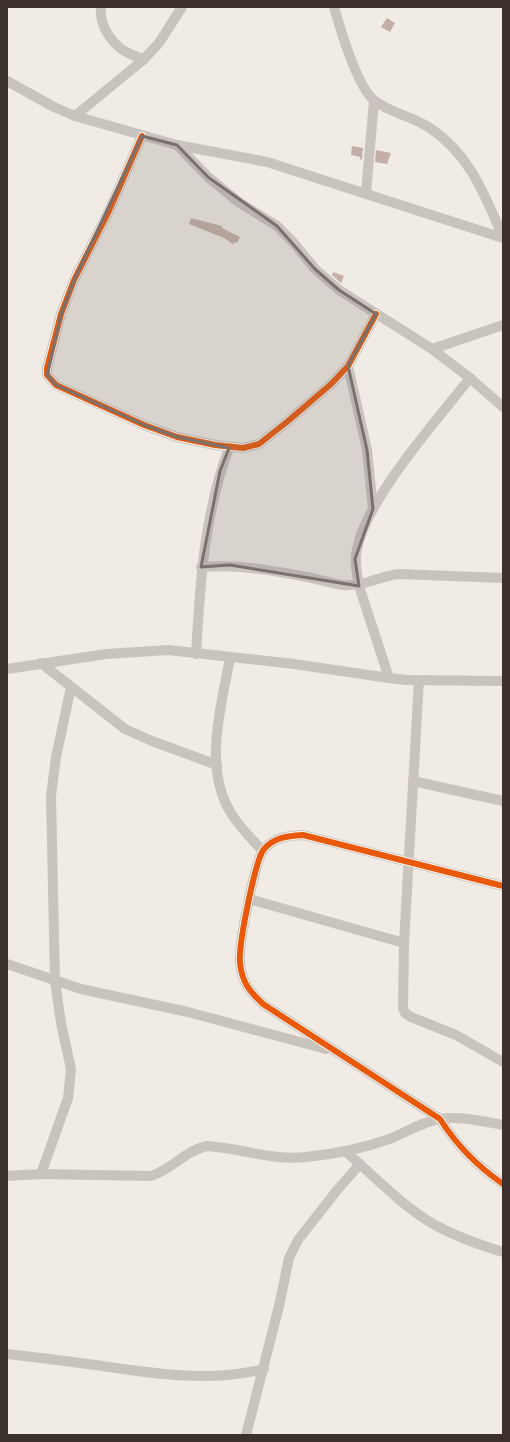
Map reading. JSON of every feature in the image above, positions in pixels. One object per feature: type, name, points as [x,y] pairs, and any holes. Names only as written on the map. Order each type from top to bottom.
[{"type":"street","points":[[101,7],[101,23],[108,34],[120,48],[143,60]]},
{"type":"street","points":[[75,116],[143,60],[159,43],[182,7]]},
{"type":"street","points":[[334,7],[359,79],[374,101],[429,128],[459,153],[474,173],[503,237]]},
{"type":"street","points":[[7,81],[54,107],[75,116],[177,145],[267,162],[503,237]]},
{"type":"street","points":[[366,193],[374,101]]},
{"type":"street","points":[[142,136],[108,213],[74,280],[61,314],[47,368],[47,376],[56,385],[144,425],[177,437],[229,448],[243,448],[259,444],[294,416],[348,366],[376,314]]},
{"type":"street","points":[[177,145],[208,177],[240,203],[277,226],[293,242],[315,269],[339,290],[432,349],[470,378],[503,407]]},
{"type":"street","points":[[432,349],[503,325]]},
{"type":"street","points":[[348,366],[367,450],[373,509]]},
{"type":"street","points":[[389,678],[359,586],[355,559],[357,549],[373,509],[426,433],[470,378]]},
{"type":"street","points":[[196,654],[202,567],[220,471],[229,448]]},
{"type":"street","points":[[202,567],[230,565],[268,569],[341,585],[359,586],[390,575],[399,574],[503,578]]},
{"type":"street","points":[[7,669],[114,653],[168,650],[294,664],[389,678],[419,680],[503,681]]},
{"type":"street","points":[[230,658],[222,699],[217,765],[223,798],[232,816],[263,851]]},
{"type":"street","points":[[41,663],[125,728],[152,741],[217,765]]},
{"type":"street","points":[[419,680],[404,943],[403,1008],[405,1013],[456,1036],[503,1062]]},
{"type":"street","points":[[41,1174],[68,1098],[71,1069],[61,1023],[55,981],[51,796],[56,757],[71,687]]},
{"type":"street","points":[[413,780],[503,801]]},
{"type":"street","points":[[503,886],[303,835],[282,837],[271,842],[263,851],[257,864],[249,899],[239,962],[248,989],[262,1004],[440,1119],[452,1138],[481,1169],[503,1184]]},
{"type":"street","points":[[249,899],[404,943]]},
{"type":"street","points":[[7,964],[81,989],[188,1012],[334,1051]]},
{"type":"street","points":[[7,1176],[41,1174],[151,1176],[162,1172],[195,1149],[207,1146],[283,1158],[305,1157],[345,1151],[376,1143],[424,1123],[440,1119],[472,1119],[503,1125]]},
{"type":"street","points":[[345,1151],[410,1208],[434,1225],[463,1239],[503,1252]]},
{"type":"street","points":[[246,1435],[264,1369],[289,1258],[298,1240],[338,1189],[360,1164]]},
{"type":"street","points":[[7,1354],[150,1373],[202,1377],[246,1374],[264,1369]]},
{"type":"highlighted area","points":[[142,136],[177,145],[208,177],[277,226],[315,269],[339,290],[376,314],[348,366],[367,450],[373,509],[355,559],[359,586],[230,565],[201,567],[220,471],[229,448],[177,437],[144,425],[56,385],[47,375],[61,314],[74,280]]},
{"type":"building","points":[[387,18],[395,23],[390,32],[381,27]]},
{"type":"building","points":[[352,146],[363,148],[362,160],[360,157],[351,155]]},
{"type":"building","points":[[376,150],[391,153],[387,164],[375,162]]},
{"type":"building","points":[[191,218],[222,226],[222,228],[240,237],[237,243],[235,242],[233,244],[224,238],[189,224]]},
{"type":"building","points":[[333,272],[344,276],[341,283],[332,275]]},
{"type":"cycle path","points":[[142,136],[108,213],[74,280],[61,314],[47,368],[47,375],[56,385],[144,425],[177,437],[215,445],[243,448],[259,444],[331,384],[348,366],[376,314]]},
{"type":"cycle path","points":[[503,886],[303,835],[282,838],[268,845],[260,856],[248,904],[240,954],[241,970],[244,981],[254,995],[263,1004],[440,1119],[453,1138],[468,1155],[503,1184]]}]
